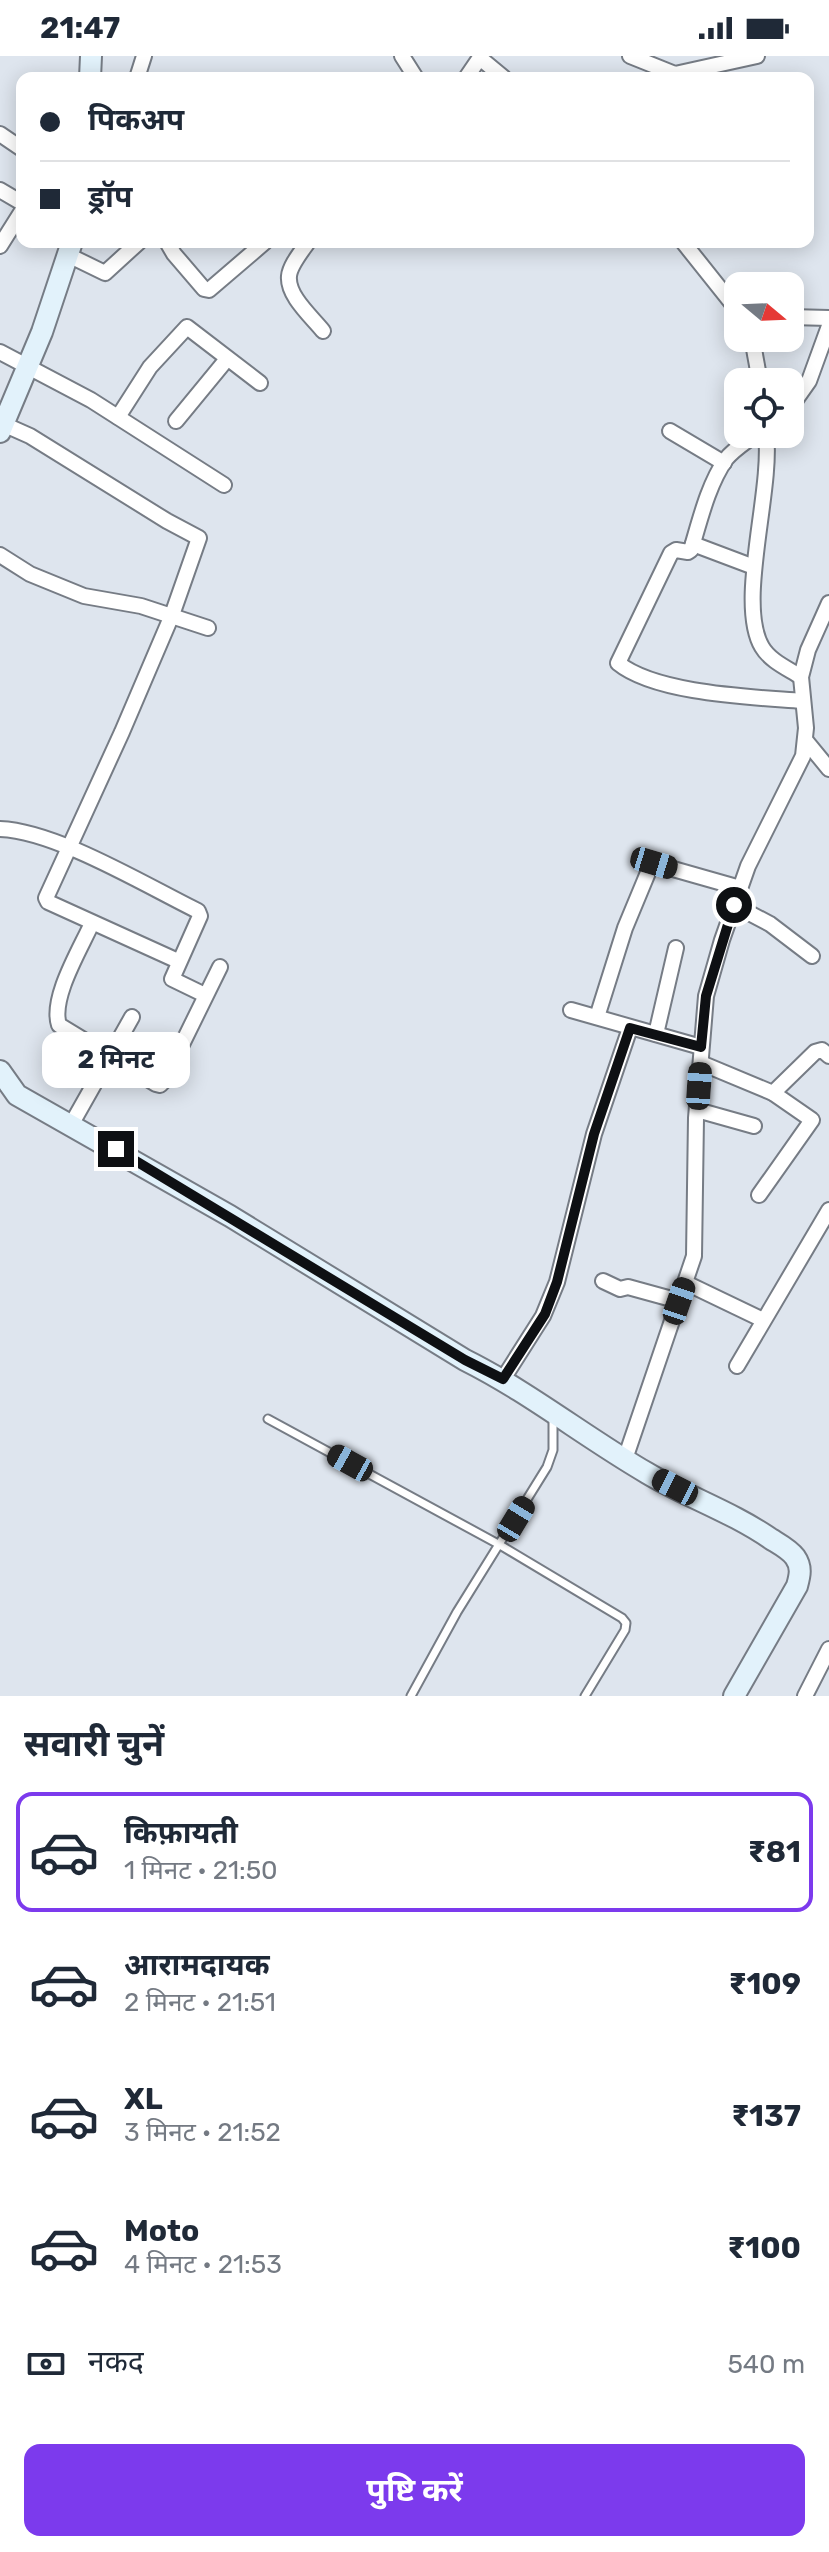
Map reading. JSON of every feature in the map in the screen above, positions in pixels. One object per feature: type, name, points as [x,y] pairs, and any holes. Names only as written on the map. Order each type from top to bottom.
[{"type":"main road","points":[[2,428],[42,332],[70,248]]},
{"type":"main road","points":[[0,1071],[17,1095],[274,1242],[465,1360],[503,1379],[649,1474],[755,1527],[789,1551],[801,1572],[797,1586],[734,1696]]},
{"type":"street","points":[[630,56],[670,72]]},
{"type":"street","points":[[684,72],[757,56]]},
{"type":"street","points":[[480,57],[497,72]]},
{"type":"street","points":[[0,246],[16,221]]},
{"type":"street","points":[[70,248],[105,273],[132,248]]},
{"type":"street","points":[[170,248],[204,289],[209,290],[258,248]]},
{"type":"street","points":[[305,248],[289,277],[300,303],[323,331]]},
{"type":"street","points":[[688,248],[724,293]]},
{"type":"street","points":[[804,317],[829,318]]},
{"type":"street","points":[[804,388],[829,326]]},
{"type":"street","points":[[118,417],[144,376],[187,327],[260,383]]},
{"type":"street","points":[[0,352],[118,417],[224,485]]},
{"type":"street","points":[[176,421],[227,359]]},
{"type":"street","points":[[2,428],[30,436],[199,538],[172,615],[46,899],[178,961]]},
{"type":"street","points":[[670,431],[724,463]]},
{"type":"street","points":[[738,448],[724,463],[688,552],[676,550],[671,553],[636,622],[619,665],[648,678],[697,690],[802,701]]},
{"type":"street","points":[[766,448],[765,494],[754,567],[753,620],[761,646],[770,657],[801,677]]},
{"type":"street","points":[[693,544],[754,567]]},
{"type":"street","points":[[0,555],[30,574],[84,596],[141,606],[208,628]]},
{"type":"street","points":[[625,1459],[695,1252],[697,1110],[706,996],[748,866],[802,760],[806,741],[801,677],[808,650],[824,629],[829,603]]},
{"type":"street","points":[[806,741],[829,769]]},
{"type":"street","points":[[0,829],[22,830],[67,847],[200,913],[172,979],[205,995]]},
{"type":"street","points":[[597,1017],[619,945],[652,863],[740,888]]},
{"type":"street","points":[[734,905],[770,924],[812,956]]},
{"type":"street","points":[[92,923],[60,996],[57,1020],[63,1029],[156,1084],[162,1084],[220,967]]},
{"type":"street","points":[[656,1034],[676,948]]},
{"type":"street","points":[[571,1010],[701,1047]]},
{"type":"street","points":[[71,1125],[132,1017]]},
{"type":"street","points":[[503,1379],[545,1314],[557,1282],[594,1134],[630,1028]]},
{"type":"street","points":[[773,1093],[815,1052],[822,1050],[829,1056]]},
{"type":"street","points":[[701,1063],[773,1093],[812,1122],[759,1195]]},
{"type":"street","points":[[697,1110],[754,1126]]},
{"type":"street","points":[[737,1366],[829,1210]]},
{"type":"street","points":[[603,1281],[620,1289],[628,1287],[679,1301]]},
{"type":"street","points":[[686,1283],[763,1320]]},
{"type":"street","points":[[805,1696],[829,1649]]},
{"type":"lane","points":[[411,1696],[457,1612],[552,1457],[553,1414]]},
{"type":"lane","points":[[268,1419],[500,1545],[616,1613],[626,1623],[625,1630],[585,1696]]},
{"type":"route","points":[[116,1149],[465,1360],[503,1379],[545,1314],[557,1282],[594,1134],[630,1028],[701,1047],[706,996],[734,905]]}]
